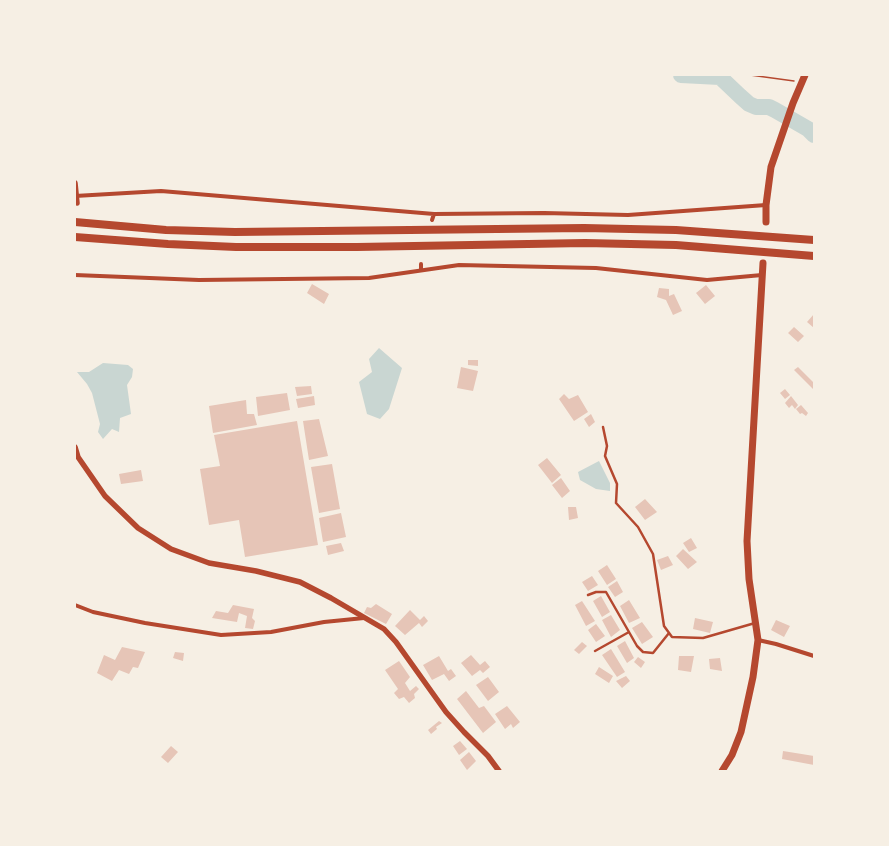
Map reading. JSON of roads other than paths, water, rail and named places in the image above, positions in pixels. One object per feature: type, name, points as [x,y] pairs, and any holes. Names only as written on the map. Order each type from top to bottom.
[{"type":"highway","points":[[75,222],[166,230],[235,232],[584,228],[668,230],[814,240]]},
{"type":"highway","points":[[75,237],[168,244],[236,247],[585,244],[676,245],[814,256]]},
{"type":"main road","points":[[766,222],[766,205],[771,167],[783,130],[803,78]]},
{"type":"main road","points":[[722,771],[732,755],[740,732],[753,677],[758,640],[749,579],[747,541],[762,275],[764,263]]},
{"type":"street","points":[[75,183],[77,203]]},
{"type":"street","points":[[76,196],[161,191],[434,214],[544,213],[628,215],[766,205]]},
{"type":"street","points":[[432,220],[434,214]]},
{"type":"street","points":[[421,264],[421,270]]},
{"type":"street","points":[[75,276],[199,280],[369,278],[459,265],[596,268],[708,280],[762,275]]},
{"type":"street","points":[[75,447],[78,457],[105,496],[138,528],[171,549],[209,563],[256,571],[300,582],[384,629],[396,642],[446,712],[488,756],[499,771]]},
{"type":"street","points":[[75,605],[93,612],[145,623],[221,635],[271,632],[324,622],[365,618]]},
{"type":"street","points":[[758,640],[814,656]]},
{"type":"lane","points":[[603,427],[608,446],[605,456],[618,484],[616,503],[638,527],[653,554],[664,626],[672,638],[703,638],[756,623]]},
{"type":"lane","points":[[588,595],[596,592],[606,592],[637,646],[643,652],[653,653],[669,633]]},
{"type":"lane","points":[[595,651],[629,632]]},
{"type":"waterway","points":[[681,75],[720,77],[749,104],[756,107],[769,107],[808,129],[814,135]]}]
